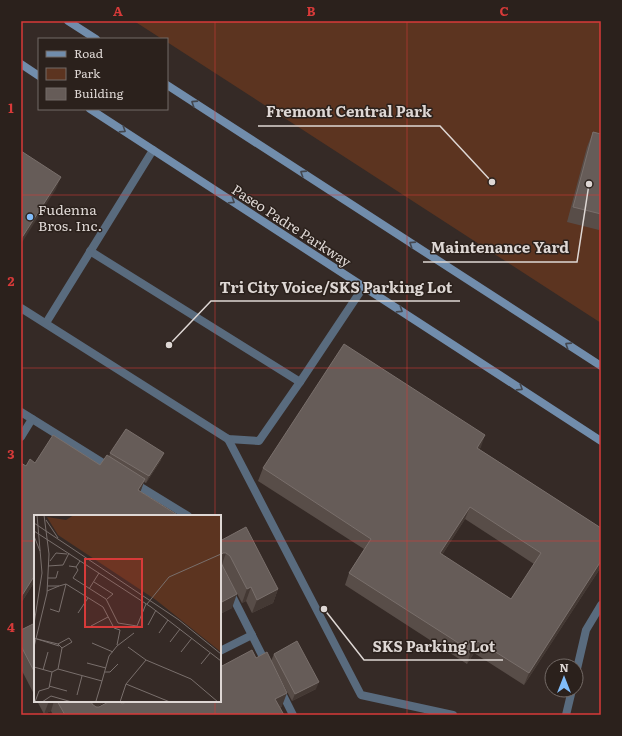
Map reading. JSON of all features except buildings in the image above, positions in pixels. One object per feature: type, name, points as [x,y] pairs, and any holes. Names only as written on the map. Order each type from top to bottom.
[{"type":"main road","points":[[68,21],[94,38]]},
{"type":"main road","points":[[21,64],[38,75]]},
{"type":"main road","points":[[168,86],[601,366]]},
{"type":"main road","name":"Paseo Padre Parkway","points":[[92,110],[601,441]]},
{"type":"lane","points":[[46,323],[153,150]]},
{"type":"lane","points":[[90,251],[300,382]]},
{"type":"lane","points":[[21,308],[228,439],[259,441],[364,286]]},
{"type":"lane","points":[[21,412],[186,515]]},
{"type":"lane","points":[[21,436],[32,419]]},
{"type":"lane","points":[[228,439],[361,695],[453,715]]},
{"type":"lane","points":[[221,574],[294,715]]},
{"type":"lane","points":[[579,658],[586,630],[601,605]]},
{"type":"lane","points":[[221,650],[252,635]]},
{"type":"lane","points":[[566,715],[570,698]]},
{"type":"green space","points":[[134,21],[601,21],[601,323],[168,43],[168,38],[160,38]]},
{"type":"place","name":"Fremont Central Park","points":[[492,182]]},
{"type":"place","name":"Maintenance Yard","points":[[589,184]]},
{"type":"place","name":"Fudenna Bros. Inc.","points":[[30,217]]},
{"type":"place","name":"Tri City Voice/SKS Parking Lot","points":[[169,345]]},
{"type":"place","name":"SKS Parking Lot","points":[[324,609]]}]
